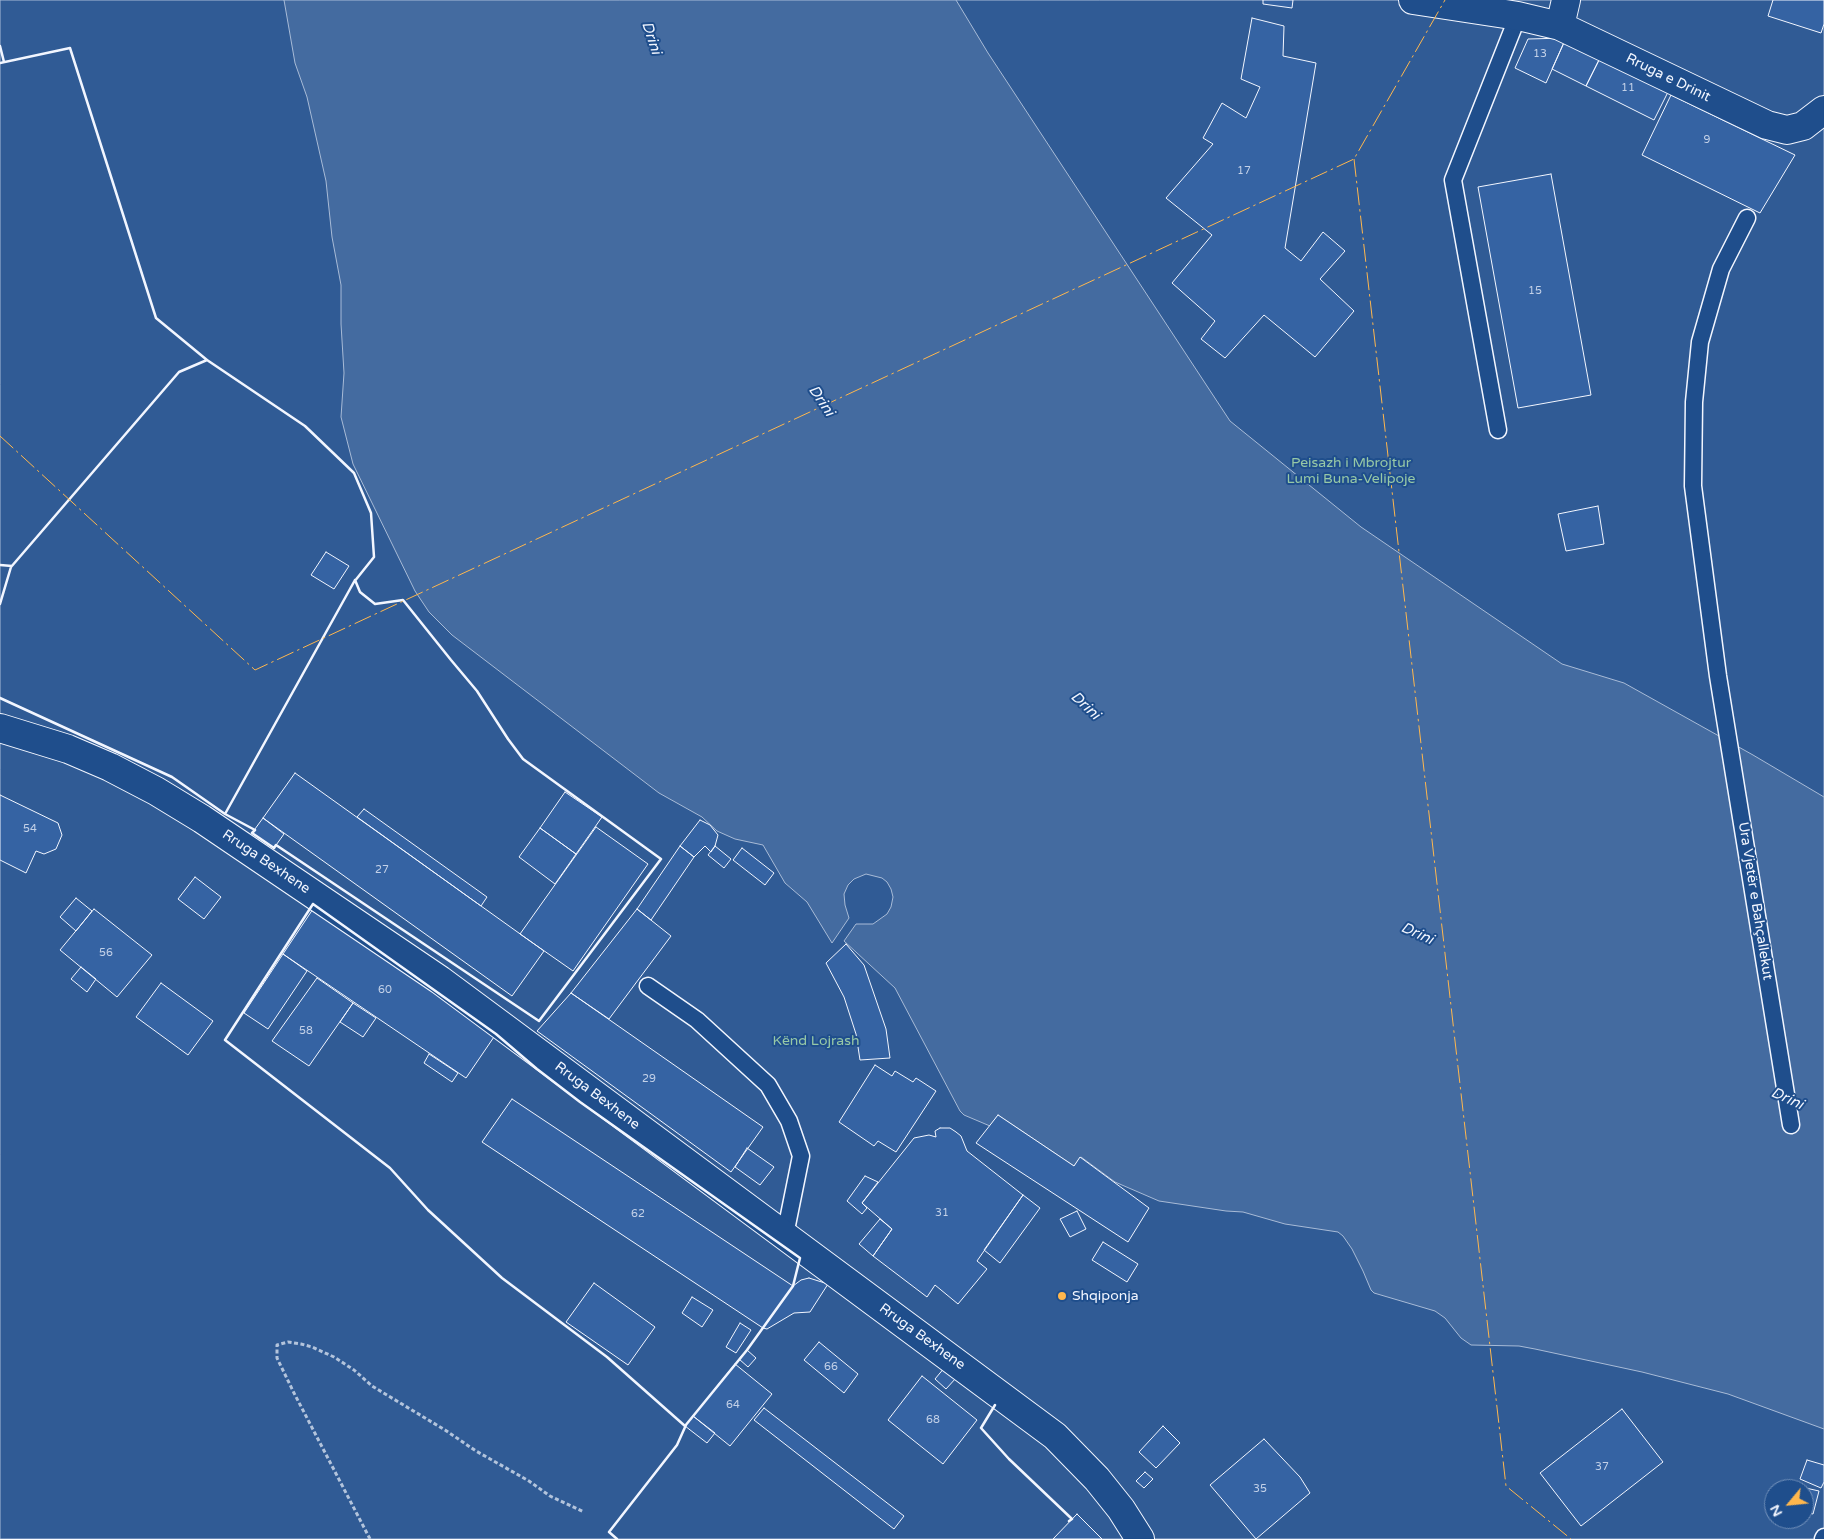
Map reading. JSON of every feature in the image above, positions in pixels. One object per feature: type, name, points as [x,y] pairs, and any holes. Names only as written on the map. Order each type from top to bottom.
[{"type":"street","name":"Rruga e Drinit","points":[[1413,0],[1563,13],[1767,125],[1787,130],[1803,126],[1822,116]]},
{"type":"street","name":"Rruga Bexhene","points":[[0,728],[68,749],[110,767],[202,819],[440,980],[1055,1436],[1097,1479],[1121,1509],[1140,1539]]},
{"type":"lane","points":[[1498,430],[1453,180],[1519,8]]},
{"type":"lane","name":"Ura Vjetër e Bahçallekut","points":[[1747,218],[1721,269],[1700,342],[1694,402],[1693,486],[1718,676],[1791,1125]]},
{"type":"lane","points":[[648,986],[697,1020],[768,1085],[789,1121],[801,1156],[785,1235]]},
{"type":"path","points":[[370,1539],[277,1358],[277,1346],[288,1342],[301,1344],[334,1357],[354,1370],[372,1386],[476,1451],[520,1475],[550,1496],[584,1512]]},
{"type":"shaded area","points":[[0,0],[356,0],[1824,1378],[1824,1539],[0,1539]]},
{"type":"shaded area","name":"Peisazh i Mbrojtur Lumi Buna-Velipoje","points":[[376,0],[1824,0],[1824,1356]]},
{"type":"water","name":"Peisazh i Mbrojtur Lumi Buna-Velipoje","points":[[284,0],[956,0],[988,53],[1230,421],[1361,527],[1562,664],[1624,683],[1824,797],[1824,1429],[1728,1394],[1642,1372],[1519,1346],[1471,1345],[1461,1338],[1445,1318],[1435,1311],[1374,1293],[1352,1249],[1338,1232],[1285,1224],[1243,1212],[1159,1201],[1115,1182],[1081,1157],[1074,1166],[998,1115],[990,1126],[964,1115],[960,1111],[895,988],[844,941],[856,924],[873,924],[887,914],[893,897],[887,882],[882,878],[866,874],[854,879],[848,885],[844,894],[849,918],[832,943],[807,902],[785,883],[763,845],[735,839],[717,831],[702,817],[659,793],[452,635],[429,612],[415,591],[353,464],[341,417],[344,373],[341,285],[332,237],[326,181],[307,97],[295,63]]},
{"type":"building","points":[[1263,0],[1293,0],[1292,8],[1263,4]]},
{"type":"building","points":[[1773,0],[1824,0],[1824,24],[1821,33],[1768,16]]},
{"type":"building","points":[[1252,18],[1284,26],[1283,56],[1316,63],[1285,248],[1301,261],[1323,232],[1345,251],[1320,279],[1354,311],[1315,357],[1264,315],[1225,358],[1201,339],[1215,321],[1172,283],[1212,235],[1166,198],[1213,144],[1203,138],[1222,103],[1246,118],[1260,87],[1241,79]]},
{"type":"building","points":[[1566,38],[1601,56],[1586,86],[1552,69]]},
{"type":"building","points":[[1566,38],[1546,83],[1515,68],[1528,39]]},
{"type":"building","points":[[1601,56],[1669,90],[1654,120],[1586,86]]},
{"type":"building","points":[[1671,95],[1795,155],[1760,213],[1642,155]]},
{"type":"building","points":[[1551,174],[1591,395],[1518,408],[1478,187]]},
{"type":"building","points":[[1598,506],[1604,544],[1566,551],[1558,514]]},
{"type":"building","points":[[326,552],[349,566],[334,589],[311,575]]},
{"type":"building","points":[[295,773],[544,951],[512,996],[263,818]]},
{"type":"building","points":[[565,792],[602,817],[576,854],[540,828]]},
{"type":"building","points":[[0,795],[58,823],[62,835],[56,849],[44,854],[36,851],[26,873],[0,860]]},
{"type":"building","points":[[364,809],[487,897],[481,906],[357,817]]},
{"type":"building","points":[[263,818],[284,834],[274,848],[252,833]]},
{"type":"building","points":[[700,820],[710,825],[718,835],[711,852],[705,846],[694,857],[680,846]]},
{"type":"building","points":[[596,827],[648,864],[573,971],[520,934]]},
{"type":"building","points":[[540,828],[576,854],[555,884],[519,857]]},
{"type":"building","points":[[680,846],[694,857],[651,920],[637,909]]},
{"type":"building","points":[[715,846],[731,859],[724,868],[708,855]]},
{"type":"building","points":[[742,848],[774,873],[765,885],[733,860]]},
{"type":"building","points":[[195,877],[221,897],[204,919],[178,899]]},
{"type":"building","points":[[76,898],[92,911],[76,931],[60,917]]},
{"type":"building","points":[[315,906],[496,1034],[466,1078],[283,954]]},
{"type":"building","points":[[94,909],[152,955],[117,997],[60,950]]},
{"type":"building","points":[[637,909],[671,936],[609,1019],[571,993]]},
{"type":"building","points":[[846,944],[864,965],[886,1029],[890,1058],[860,1060],[856,1034],[844,997],[826,963]]},
{"type":"building","points":[[283,954],[307,971],[268,1029],[244,1013]]},
{"type":"building","points":[[81,967],[96,979],[87,992],[71,979]]},
{"type":"building","points":[[317,978],[353,1003],[309,1066],[272,1041]]},
{"type":"building","points":[[161,983],[213,1021],[188,1055],[136,1017]]},
{"type":"building","points":[[571,993],[763,1127],[731,1172],[537,1031]]},
{"type":"building","points":[[353,1003],[376,1018],[363,1037],[340,1022]]},
{"type":"building","points":[[429,1054],[458,1073],[452,1082],[424,1063]]},
{"type":"building","points":[[875,1065],[892,1076],[895,1071],[913,1082],[916,1078],[936,1091],[896,1152],[878,1141],[874,1146],[839,1122]]},
{"type":"building","points":[[512,1099],[793,1286],[763,1328],[482,1142]]},
{"type":"building","points":[[998,1115],[1074,1166],[1080,1157],[1149,1208],[1128,1242],[976,1143]]},
{"type":"building","points":[[940,1128],[950,1128],[961,1136],[967,1151],[1023,1195],[977,1261],[987,1269],[958,1304],[935,1285],[927,1297],[873,1256],[892,1229],[862,1203],[914,1138],[929,1135],[936,1137],[935,1131]]},
{"type":"building","points":[[747,1148],[774,1167],[760,1185],[735,1167]]},
{"type":"building","points":[[865,1176],[878,1182],[862,1203],[867,1208],[862,1214],[847,1201]]},
{"type":"building","points":[[1023,1195],[1040,1208],[1000,1263],[984,1250]]},
{"type":"building","points":[[1077,1211],[1086,1229],[1070,1237],[1060,1219]]},
{"type":"building","points":[[880,1219],[892,1229],[873,1256],[859,1244]]},
{"type":"building","points":[[1103,1242],[1138,1264],[1127,1282],[1092,1260]]},
{"type":"building","points":[[809,1278],[828,1284],[810,1312],[794,1313],[767,1329],[763,1328],[793,1286],[801,1280]]},
{"type":"building","points":[[594,1283],[655,1327],[628,1365],[566,1322]]},
{"type":"building","points":[[692,1297],[713,1310],[702,1327],[682,1313]]},
{"type":"building","points":[[740,1323],[751,1330],[736,1353],[726,1347]]},
{"type":"building","points":[[819,1342],[858,1374],[844,1393],[804,1360]]},
{"type":"building","points":[[747,1350],[756,1358],[748,1367],[739,1359]]},
{"type":"building","points":[[735,1364],[772,1394],[730,1446],[693,1416]]},
{"type":"building","points":[[945,1367],[956,1378],[946,1389],[935,1379]]},
{"type":"building","points":[[922,1376],[977,1420],[943,1464],[888,1420]]},
{"type":"building","points":[[764,1408],[904,1516],[894,1529],[754,1420]]},
{"type":"building","points":[[1622,1409],[1663,1462],[1581,1526],[1540,1473]]},
{"type":"building","points":[[693,1416],[715,1433],[707,1443],[685,1426]]},
{"type":"building","points":[[1163,1426],[1180,1443],[1156,1468],[1139,1452]]},
{"type":"building","points":[[1264,1439],[1300,1477],[1310,1493],[1256,1539],[1210,1485]]},
{"type":"building","points":[[1807,1460],[1824,1465],[1824,1482],[1821,1488],[1814,1485],[1814,1479],[1800,1479]]},
{"type":"building","points":[[1145,1472],[1153,1479],[1144,1488],[1136,1481]]},
{"type":"building","points":[[1814,1490],[1819,1491],[1814,1510]]},
{"type":"building","points":[[1077,1514],[1102,1539],[1053,1539]]},
{"type":"wall","points":[[0,46],[4,62]]},
{"type":"wall","points":[[0,63],[70,48],[156,318],[206,360]]},
{"type":"wall","points":[[0,604],[11,567],[179,372],[207,360],[305,426],[354,473],[371,513],[374,557],[354,582]]},
{"type":"wall","points":[[0,565],[12,566]]},
{"type":"wall","points":[[355,580],[360,592],[375,604],[403,600],[477,691],[523,759],[661,859],[539,1021],[276,845],[274,848],[252,833],[255,830],[225,814],[355,580]]},
{"type":"wall","points":[[0,698],[172,777],[225,814]]},
{"type":"wall","points":[[313,904],[496,1034],[580,1102],[800,1258],[793,1286],[747,1350],[685,1426],[607,1357],[502,1278],[428,1210],[390,1168],[225,1040],[313,904]]},
{"type":"wall","points":[[995,1405],[981,1428],[1009,1459],[1072,1519],[1069,1521]]},
{"type":"wall","points":[[617,1539],[609,1532],[677,1445],[686,1425]]},
{"type":"power","points":[[0,436],[255,670],[1354,159],[1445,0]]},
{"type":"power","points":[[1354,159],[1506,1486],[1571,1539]]},
{"type":"place","name":"Shqiponja","points":[[1062,1296]]},
{"type":"water label","name":"Drini","points":[[651,38]]},
{"type":"water label","name":"Drini","points":[[821,401]]},
{"type":"water label","name":"Drini","points":[[1085,706]]},
{"type":"water label","name":"Drini","points":[[1417,934]]},
{"type":"water label","name":"Drini","points":[[1787,1099]]},
{"type":"park label","name":"Kënd Lojrash","points":[[816,1041]]}]
